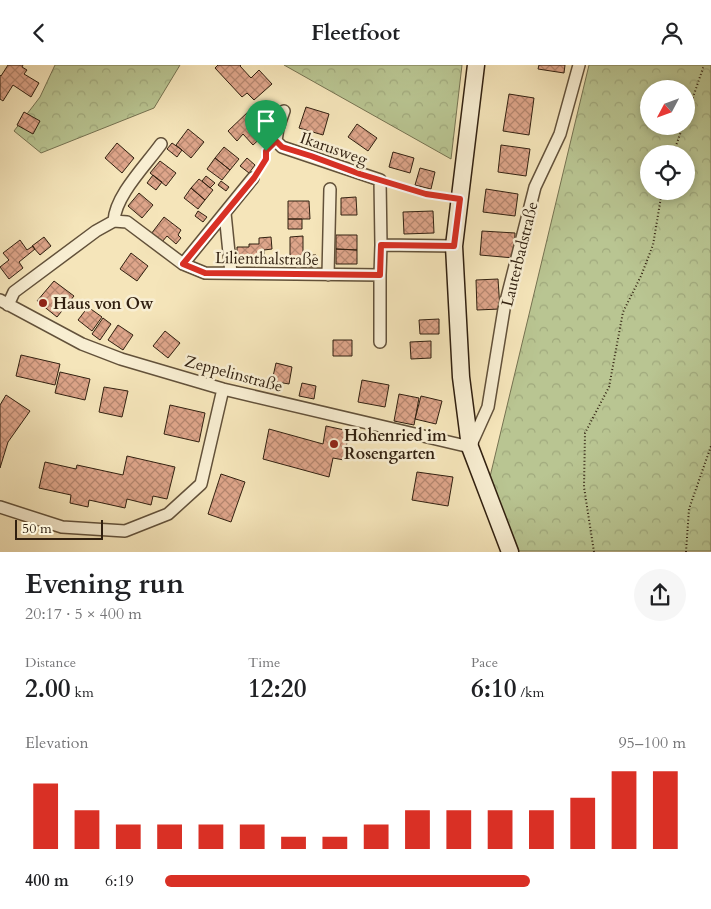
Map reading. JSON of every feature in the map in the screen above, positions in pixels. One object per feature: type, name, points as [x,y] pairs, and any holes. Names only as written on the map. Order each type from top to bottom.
[{"type":"main road","points":[[476,65],[454,246],[461,377],[470,447],[510,551]]},
{"type":"street","name":"Lauterbadstraße","points":[[470,447],[488,407],[504,309],[535,187],[560,134],[579,65]]},
{"type":"street","name":"Ikarusweg","points":[[284,111],[276,141],[282,147],[380,180],[381,245]]},
{"type":"street","points":[[4,302],[96,231],[114,221],[119,200],[161,144]]},
{"type":"street","points":[[183,264],[254,178]]},
{"type":"street","points":[[328,275],[330,189]]},
{"type":"street","points":[[225,213],[231,273]]},
{"type":"street","name":"Lilienthalstraße","points":[[114,221],[126,222],[183,264],[205,273],[380,275]]},
{"type":"street","points":[[380,342],[381,245],[454,246]]},
{"type":"street","name":"Zeppelinstraße","points":[[4,302],[82,344],[121,359],[223,389],[470,447]]},
{"type":"street","points":[[0,507],[62,527],[125,531],[168,514],[201,484],[223,389]]},
{"type":"lane","points":[[380,180],[426,194],[460,199]]},
{"type":"path","points":[[695,92],[704,65]]},
{"type":"path","points":[[254,178],[266,159],[266,151],[276,141]]},
{"type":"path","points":[[594,551],[584,487],[585,433],[609,387],[622,312],[641,276],[653,245],[660,200]]},
{"type":"path","points":[[686,551],[689,509],[711,446]]},
{"type":"green space","points":[[55,65],[180,65],[154,108],[41,153],[14,131],[40,97]]},
{"type":"green space","points":[[284,65],[462,65],[451,159]]},
{"type":"green space","points":[[589,65],[711,65],[711,551],[518,551],[488,485]]},
{"type":"building","points":[[8,65],[23,65],[22,67],[27,70],[24,74],[39,83],[31,97],[13,85],[3,101],[0,99],[0,75]]},
{"type":"building","points":[[218,65],[241,65],[251,78],[259,70],[272,84],[254,100],[247,93],[242,97],[215,68]]},
{"type":"building","points":[[539,65],[565,65],[564,73],[538,69]]},
{"type":"building","points":[[509,94],[534,98],[529,135],[503,131]]},
{"type":"building","points":[[306,107],[329,114],[323,135],[299,128]]},
{"type":"building","points":[[250,110],[266,127],[262,130],[265,134],[253,145],[243,134],[237,141],[228,131]]},
{"type":"building","points":[[24,112],[40,121],[33,134],[17,125]]},
{"type":"building","points":[[357,124],[377,138],[368,151],[348,137]]},
{"type":"building","points":[[188,129],[204,142],[191,158],[176,145]]},
{"type":"building","points":[[117,143],[134,158],[122,173],[105,158]]},
{"type":"building","points":[[172,143],[182,150],[177,157],[167,149]]},
{"type":"building","points":[[501,145],[530,149],[526,176],[498,172]]},
{"type":"building","points":[[224,147],[239,159],[230,170],[215,158]]},
{"type":"building","points":[[393,152],[414,158],[410,173],[389,167]]},
{"type":"building","points":[[215,158],[230,170],[222,180],[207,169]]},
{"type":"building","points":[[247,158],[255,165],[249,173],[240,166]]},
{"type":"building","points":[[160,161],[176,173],[166,186],[150,173]]},
{"type":"building","points":[[420,168],[435,172],[431,189],[415,185]]},
{"type":"building","points":[[153,175],[162,182],[156,190],[147,183]]},
{"type":"building","points":[[206,176],[215,183],[210,188],[202,181]]},
{"type":"building","points":[[199,179],[213,190],[205,200],[191,188]]},
{"type":"building","points":[[221,181],[229,187],[226,191],[218,185]]},
{"type":"building","points":[[191,188],[205,200],[198,209],[184,198]]},
{"type":"building","points":[[486,189],[518,194],[515,216],[483,212]]},
{"type":"building","points":[[139,193],[153,205],[142,218],[128,206]]},
{"type":"building","points":[[356,197],[357,215],[341,215],[341,198]]},
{"type":"building","points":[[288,201],[309,201],[310,219],[288,219]]},
{"type":"building","points":[[198,211],[207,217],[203,222],[195,216]]},
{"type":"building","points":[[433,211],[434,233],[404,234],[403,212]]},
{"type":"building","points":[[164,217],[181,230],[178,235],[181,238],[176,244],[167,236],[162,242],[151,234]]},
{"type":"building","points":[[288,219],[302,219],[302,229],[288,229]]},
{"type":"building","points":[[482,231],[515,233],[514,258],[480,255]]},
{"type":"building","points":[[336,235],[357,235],[357,250],[336,249]]},
{"type":"building","points":[[303,236],[303,260],[290,260],[290,237]]},
{"type":"building","points":[[44,237],[51,246],[40,255],[32,246]]},
{"type":"building","points":[[271,237],[272,249],[264,250],[264,262],[248,262],[248,259],[237,260],[237,247],[249,247],[249,244],[259,244],[259,238]]},
{"type":"building","points":[[20,240],[27,250],[33,246],[35,249],[19,262],[23,268],[9,279],[0,267],[9,260],[3,253]]},
{"type":"building","points":[[336,249],[357,250],[357,264],[336,264]]},
{"type":"building","points":[[131,253],[148,266],[137,281],[120,269]]},
{"type":"building","points":[[303,255],[316,255],[316,267],[303,267]]},
{"type":"building","points":[[498,279],[500,309],[477,310],[476,280]]},
{"type":"building","points":[[54,281],[74,296],[57,317],[37,301]]},
{"type":"building","points":[[88,307],[102,317],[92,331],[78,320]]},
{"type":"building","points":[[103,318],[111,324],[100,340],[92,334]]},
{"type":"building","points":[[439,319],[439,334],[420,334],[419,320]]},
{"type":"building","points":[[118,325],[133,335],[123,350],[108,340]]},
{"type":"building","points":[[165,331],[180,343],[168,358],[153,346]]},
{"type":"building","points":[[333,340],[352,340],[352,356],[333,356]]},
{"type":"building","points":[[431,341],[431,358],[411,359],[410,342]]},
{"type":"building","points":[[21,355],[60,364],[55,385],[16,376]]},
{"type":"building","points":[[276,363],[292,367],[289,384],[272,381]]},
{"type":"building","points":[[60,372],[90,379],[85,400],[55,393]]},
{"type":"building","points":[[362,380],[389,385],[385,407],[358,402]]},
{"type":"building","points":[[302,383],[316,386],[314,399],[299,396]]},
{"type":"building","points":[[104,387],[128,391],[122,417],[99,412]]},
{"type":"building","points":[[399,394],[419,398],[414,425],[394,421]]},
{"type":"building","points":[[6,395],[30,411],[8,442],[0,468],[0,405]]},
{"type":"building","points":[[421,396],[442,401],[436,424],[415,419]]},
{"type":"building","points":[[170,405],[205,413],[199,442],[164,434]]},
{"type":"building","points":[[326,426],[349,431],[344,460],[333,458],[329,477],[263,459],[269,429],[323,444]]},
{"type":"building","points":[[127,456],[175,467],[167,499],[153,496],[151,505],[127,499],[125,508],[89,500],[88,507],[70,503],[71,495],[39,488],[45,462],[76,469],[77,465],[123,475]]},
{"type":"building","points":[[417,472],[453,477],[448,506],[412,500]]},
{"type":"building","points":[[221,474],[245,482],[231,522],[208,514]]},
{"type":"place","name":"Haus von Ow","points":[[43,303]]},
{"type":"place","name":"Hohenried im Rosengarten","points":[[334,444]]},
{"type":"route","points":[[276,141],[282,147],[360,174],[426,194],[460,199],[454,246],[381,245],[380,275],[205,273],[183,264],[254,178],[266,159],[266,151],[276,141]]}]
